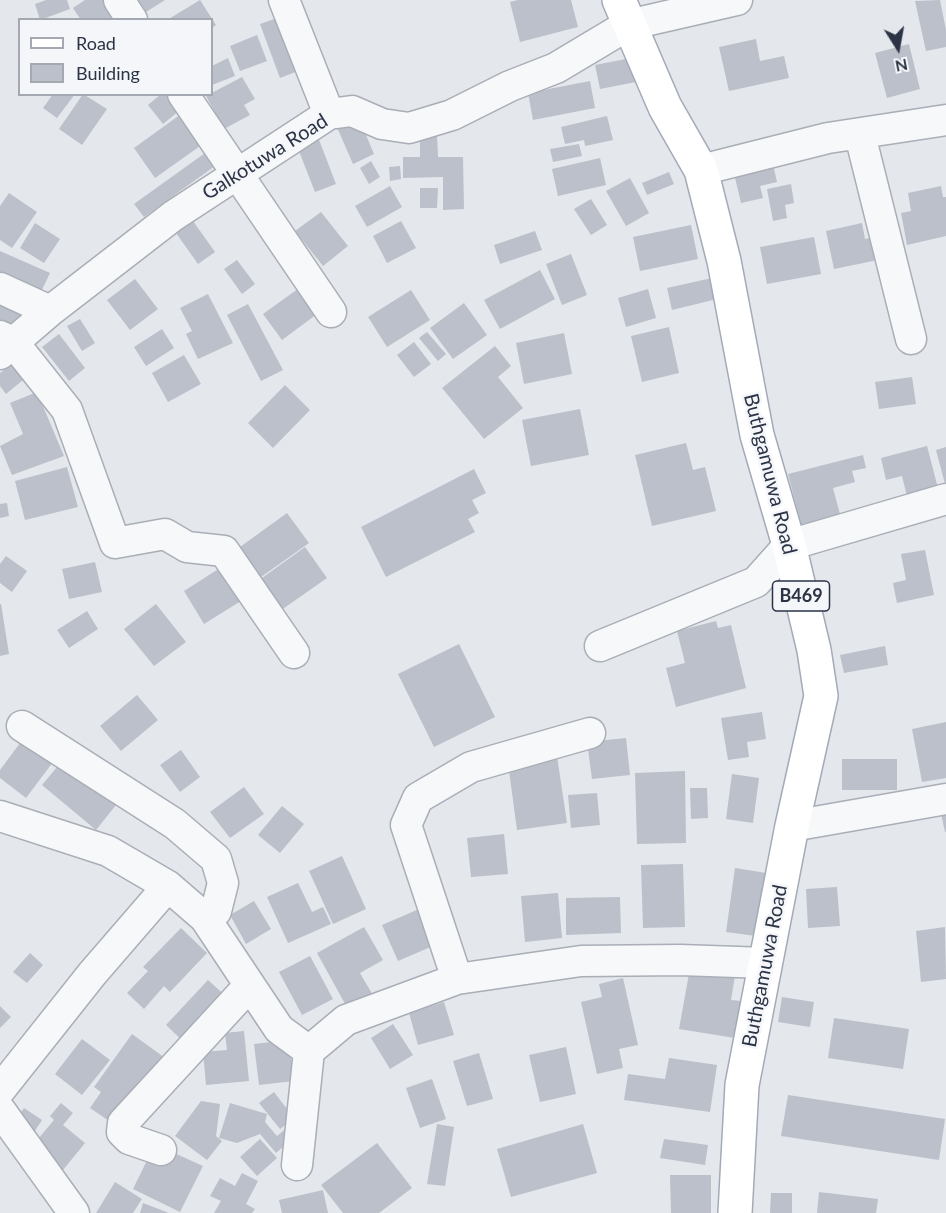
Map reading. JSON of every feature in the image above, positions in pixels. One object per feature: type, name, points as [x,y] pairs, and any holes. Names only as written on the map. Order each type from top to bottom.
[{"type":"main road","name":"Buthgamuwa Road","points":[[623,12],[665,107],[701,170],[724,261],[758,435],[789,545],[814,650],[821,696],[792,826],[742,1085],[735,1213]]},
{"type":"street","points":[[119,0],[131,18]]},
{"type":"street","points":[[284,0],[329,114]]},
{"type":"street","name":"Galkotuwa Road","points":[[4,344],[173,216],[329,114],[352,111],[382,124],[409,128],[452,115],[510,86],[556,68],[623,12],[736,0]]},
{"type":"street","points":[[184,96],[331,312]]},
{"type":"street","points":[[701,170],[828,138],[860,135],[946,120]]},
{"type":"street","points":[[860,135],[911,339]]},
{"type":"street","points":[[0,288],[50,311]]},
{"type":"street","points":[[4,344],[67,410],[99,506],[115,543],[165,534],[187,547],[224,551],[294,653]]},
{"type":"street","points":[[600,646],[756,582],[789,545],[946,499]]},
{"type":"street","points":[[22,726],[175,824],[216,859],[223,883],[216,911],[205,918]]},
{"type":"street","points":[[456,980],[406,825],[418,798],[471,767],[590,733]]},
{"type":"street","points":[[792,826],[946,799]]},
{"type":"street","points":[[0,816],[108,851],[168,886],[205,918],[279,1029],[309,1051]]},
{"type":"street","points":[[0,1090],[92,974],[168,886]]},
{"type":"street","points":[[297,1165],[309,1051],[346,1020],[456,980],[581,961],[766,963]]},
{"type":"street","points":[[161,1150],[129,1139],[123,1132],[123,1124],[249,986]]},
{"type":"street","points":[[0,1110],[74,1213]]},
{"type":"building","points":[[46,0],[67,0],[70,9],[39,18],[35,4]]},
{"type":"building","points":[[85,0],[107,0],[119,18],[80,18],[73,8]]},
{"type":"building","points":[[138,0],[165,0],[146,12]]},
{"type":"building","points":[[200,0],[212,18],[170,18]]},
{"type":"building","points":[[571,0],[578,27],[520,42],[510,2]]},
{"type":"building","points":[[940,0],[946,30],[946,47],[926,51],[915,1]]},
{"type":"building","points":[[283,16],[303,69],[280,78],[260,24]]},
{"type":"building","points":[[257,35],[267,61],[240,71],[230,46]]},
{"type":"building","points":[[756,39],[760,61],[784,56],[789,78],[729,91],[719,47]]},
{"type":"building","points":[[909,44],[920,89],[887,98],[875,53]]},
{"type":"building","points":[[228,58],[235,76],[213,85],[213,66]]},
{"type":"building","points":[[631,58],[636,82],[600,89],[595,65]]},
{"type":"building","points":[[242,77],[255,99],[244,105],[250,115],[224,129],[206,96],[213,96],[213,92]]},
{"type":"building","points":[[590,81],[595,108],[533,120],[528,93]]},
{"type":"building","points":[[52,96],[74,96],[57,118],[43,108]]},
{"type":"building","points":[[82,96],[86,96],[107,109],[82,145],[59,129]]},
{"type":"building","points":[[159,96],[176,96],[184,107],[163,124],[148,105]]},
{"type":"building","points":[[188,109],[210,139],[155,178],[134,148]]},
{"type":"building","points":[[358,116],[374,154],[353,164],[336,125]]},
{"type":"building","points":[[607,116],[613,140],[585,146],[584,140],[565,144],[561,127]]},
{"type":"building","points":[[316,132],[336,184],[315,192],[295,141]]},
{"type":"building","points":[[420,135],[437,135],[438,157],[463,157],[464,209],[443,210],[443,177],[403,178],[403,157],[420,157]]},
{"type":"building","points":[[579,144],[582,156],[553,162],[550,149]]},
{"type":"building","points":[[212,148],[222,161],[144,217],[134,204]]},
{"type":"building","points":[[600,158],[606,185],[558,196],[552,169]]},
{"type":"building","points":[[772,160],[777,182],[760,186],[763,198],[741,203],[733,169]]},
{"type":"building","points":[[371,161],[380,177],[369,184],[360,168]]},
{"type":"building","points":[[400,166],[401,179],[390,181],[389,167]]},
{"type":"building","points":[[669,172],[674,184],[647,195],[642,183]]},
{"type":"building","points":[[630,178],[649,213],[626,226],[606,191]]},
{"type":"building","points":[[791,184],[794,203],[785,205],[787,218],[773,221],[767,189]]},
{"type":"building","points":[[390,186],[402,207],[367,227],[355,206]]},
{"type":"building","points":[[941,186],[943,197],[946,197],[946,236],[907,245],[901,213],[911,211],[908,193]]},
{"type":"building","points":[[420,188],[438,188],[437,208],[420,208]]},
{"type":"building","points":[[9,193],[37,212],[12,248],[0,240],[0,206]]},
{"type":"building","points":[[591,199],[607,225],[591,235],[574,209]]},
{"type":"building","points":[[321,212],[348,246],[323,266],[295,231]]},
{"type":"building","points":[[193,221],[215,252],[198,264],[176,233]]},
{"type":"building","points":[[401,221],[416,248],[387,263],[373,236]]},
{"type":"building","points":[[35,223],[60,239],[44,263],[20,248]]},
{"type":"building","points":[[862,223],[865,239],[879,236],[883,259],[834,269],[826,231]]},
{"type":"building","points":[[691,225],[698,259],[640,271],[633,237]]},
{"type":"building","points":[[535,231],[542,250],[500,264],[494,245]]},
{"type":"building","points":[[814,237],[821,274],[767,284],[760,247]]},
{"type":"building","points":[[0,251],[50,273],[39,296],[0,279]]},
{"type":"building","points":[[571,254],[587,295],[562,305],[546,264]]},
{"type":"building","points":[[237,260],[255,284],[242,294],[224,269]]},
{"type":"building","points":[[540,270],[555,299],[500,329],[484,300]]},
{"type":"building","points":[[712,278],[717,299],[672,310],[667,288]]},
{"type":"building","points":[[135,279],[158,309],[130,330],[107,300]]},
{"type":"building","points":[[302,286],[321,311],[282,340],[263,314]]},
{"type":"building","points":[[648,289],[656,318],[626,327],[618,298]]},
{"type":"building","points":[[411,290],[430,320],[387,347],[368,317]]},
{"type":"building","points":[[0,293],[30,307],[19,332],[0,324]]},
{"type":"building","points":[[208,294],[233,343],[198,359],[186,334],[192,331],[180,308]]},
{"type":"building","points":[[464,303],[487,335],[453,359],[430,328]]},
{"type":"building","points":[[248,304],[283,370],[261,381],[227,315]]},
{"type":"building","points":[[80,319],[95,343],[82,351],[67,326]]},
{"type":"building","points":[[669,327],[679,373],[642,382],[631,336]]},
{"type":"building","points":[[162,329],[174,348],[146,366],[134,347]]},
{"type":"building","points":[[427,332],[446,354],[438,361],[419,338]]},
{"type":"building","points":[[564,333],[572,374],[524,384],[516,343]]},
{"type":"building","points":[[59,334],[85,368],[69,381],[42,347]]},
{"type":"building","points":[[414,342],[431,364],[414,377],[397,355]]},
{"type":"building","points":[[495,346],[511,366],[498,377],[523,408],[484,439],[442,388]]},
{"type":"building","points":[[184,355],[201,384],[168,402],[152,373]]},
{"type":"building","points":[[17,360],[29,375],[6,394],[0,386],[0,373]]},
{"type":"building","points":[[912,377],[916,404],[879,409],[875,382]]},
{"type":"building","points":[[285,385],[310,410],[273,448],[248,423]]},
{"type":"building","points":[[37,392],[64,456],[12,475],[0,446],[23,434],[10,403]]},
{"type":"building","points":[[580,409],[589,455],[531,466],[522,420]]},
{"type":"building","points":[[686,443],[693,470],[705,467],[716,511],[652,526],[635,455]]},
{"type":"building","points":[[927,446],[939,492],[908,500],[902,476],[886,480],[881,458]]},
{"type":"building","points":[[946,447],[946,484],[945,484],[936,450]]},
{"type":"building","points":[[863,455],[866,468],[852,471],[855,482],[833,488],[841,518],[802,528],[788,474]]},
{"type":"building","points":[[67,467],[78,507],[25,520],[15,481]]},
{"type":"building","points":[[474,469],[486,493],[472,500],[479,513],[468,519],[475,532],[386,577],[361,527]]},
{"type":"building","points":[[7,503],[9,516],[0,518],[0,504]]},
{"type":"building","points":[[287,513],[309,543],[254,582],[233,552]]},
{"type":"building","points":[[305,547],[327,578],[277,613],[255,583]]},
{"type":"building","points":[[925,550],[934,595],[897,603],[893,583],[906,580],[901,554]]},
{"type":"building","points":[[6,556],[27,571],[12,592],[0,583],[0,564]]},
{"type":"building","points":[[95,562],[102,592],[69,599],[62,569]]},
{"type":"building","points":[[220,568],[241,601],[204,624],[184,591]]},
{"type":"building","points":[[0,604],[9,654],[0,656]]},
{"type":"building","points":[[156,604],[186,642],[154,666],[124,629]]},
{"type":"building","points":[[87,611],[98,629],[69,648],[57,630]]},
{"type":"building","points":[[716,621],[718,628],[731,625],[746,688],[676,707],[666,668],[685,663],[677,631]]},
{"type":"building","points":[[459,644],[495,717],[434,747],[398,674]]},
{"type":"building","points":[[885,646],[888,665],[844,673],[840,655]]},
{"type":"building","points":[[137,695],[158,720],[121,751],[100,726]]},
{"type":"building","points":[[762,712],[766,739],[747,742],[749,757],[728,760],[721,718]]},
{"type":"building","points":[[946,722],[946,778],[922,782],[912,729]]},
{"type":"building","points":[[626,738],[630,775],[592,779],[587,742]]},
{"type":"building","points":[[23,739],[53,762],[26,798],[0,778],[0,770]]},
{"type":"building","points":[[181,750],[200,777],[180,792],[160,765]]},
{"type":"building","points":[[557,756],[567,823],[517,830],[508,763]]},
{"type":"building","points":[[842,759],[897,759],[897,790],[842,790]]},
{"type":"building","points":[[63,760],[116,805],[96,830],[42,785]]},
{"type":"building","points":[[685,771],[686,843],[637,844],[635,773]]},
{"type":"building","points":[[732,774],[759,778],[753,823],[726,819]]},
{"type":"building","points":[[244,787],[264,814],[230,838],[210,812]]},
{"type":"building","points":[[690,788],[707,788],[708,818],[691,819]]},
{"type":"building","points":[[597,793],[600,825],[571,828],[568,795]]},
{"type":"building","points":[[282,806],[304,824],[280,853],[258,835]]},
{"type":"building","points":[[946,808],[946,832],[945,832],[940,809]]},
{"type":"building","points":[[504,834],[508,874],[471,877],[467,838]]},
{"type":"building","points":[[342,856],[366,909],[333,924],[309,871]]},
{"type":"building","points":[[683,864],[685,927],[643,928],[641,865]]},
{"type":"building","points":[[735,868],[766,873],[756,936],[726,932]]},
{"type":"building","points":[[298,883],[312,912],[323,907],[331,924],[288,943],[267,897]]},
{"type":"building","points":[[837,887],[840,926],[808,928],[806,889]]},
{"type":"building","points":[[558,893],[562,938],[525,942],[521,896]]},
{"type":"building","points":[[620,897],[621,933],[566,935],[566,898]]},
{"type":"building","points":[[254,901],[271,929],[246,944],[230,915]]},
{"type":"building","points":[[426,906],[442,942],[398,961],[382,925]]},
{"type":"building","points":[[364,927],[383,960],[360,973],[374,997],[349,1011],[317,953]]},
{"type":"building","points":[[945,927],[946,979],[921,982],[916,931]]},
{"type":"building","points":[[181,928],[207,953],[170,992],[164,986],[144,1009],[127,993],[148,971],[143,967]]},
{"type":"building","points":[[30,953],[43,965],[27,983],[13,972]]},
{"type":"building","points":[[310,956],[333,999],[302,1015],[279,972]]},
{"type":"building","points":[[690,968],[735,976],[731,1000],[741,1001],[735,1038],[679,1029]]},
{"type":"building","points":[[623,978],[638,1045],[619,1049],[623,1068],[597,1074],[581,1002],[602,997],[599,984]]},
{"type":"building","points":[[208,980],[230,1000],[187,1045],[166,1025]]},
{"type":"building","points":[[782,997],[814,1002],[810,1027],[778,1022]]},
{"type":"building","points":[[444,1002],[454,1035],[418,1045],[409,1013]]},
{"type":"building","points":[[0,1006],[11,1017],[0,1028]]},
{"type":"building","points":[[834,1018],[909,1029],[903,1069],[828,1058]]},
{"type":"building","points":[[393,1024],[413,1055],[390,1069],[371,1038]]},
{"type":"building","points":[[244,1031],[249,1081],[206,1085],[203,1052],[227,1050],[225,1033]]},
{"type":"building","points":[[132,1034],[168,1060],[109,1121],[90,1108],[101,1092],[94,1087]]},
{"type":"building","points":[[82,1039],[110,1060],[82,1095],[55,1074]]},
{"type":"building","points":[[289,1040],[294,1081],[259,1085],[254,1044]]},
{"type":"building","points":[[566,1047],[576,1094],[540,1102],[529,1055]]},
{"type":"building","points":[[479,1053],[493,1099],[467,1106],[453,1061]]},
{"type":"building","points":[[669,1058],[717,1065],[710,1112],[624,1100],[628,1074],[665,1079]]},
{"type":"building","points":[[432,1079],[446,1119],[420,1128],[406,1088]]},
{"type":"building","points":[[274,1092],[294,1118],[280,1129],[259,1103]]},
{"type":"building","points":[[788,1095],[945,1119],[939,1160],[781,1136]]},
{"type":"building","points":[[201,1101],[220,1104],[216,1136],[222,1141],[207,1160],[175,1136]]},
{"type":"building","points":[[61,1103],[73,1113],[63,1125],[85,1143],[63,1170],[39,1151],[38,1139],[54,1120],[50,1116]]},
{"type":"building","points":[[230,1103],[267,1114],[265,1122],[277,1136],[289,1126],[297,1135],[276,1153],[260,1134],[237,1143],[219,1138]]},
{"type":"building","points":[[24,1108],[42,1120],[29,1140],[17,1118]]},
{"type":"building","points":[[437,1124],[454,1127],[445,1186],[427,1184]]},
{"type":"building","points":[[583,1124],[597,1173],[511,1197],[497,1149]]},
{"type":"building","points":[[260,1139],[277,1158],[257,1176],[240,1157]]},
{"type":"building","points":[[664,1139],[708,1145],[705,1165],[660,1158]]},
{"type":"building","points":[[377,1143],[412,1188],[379,1213],[343,1213],[321,1185]]},
{"type":"building","points":[[152,1150],[172,1152],[203,1166],[180,1212],[133,1189]]},
{"type":"building","points":[[242,1173],[258,1181],[246,1204],[255,1209],[252,1213],[214,1213],[221,1201],[210,1196],[220,1178],[235,1186]]},
{"type":"building","points":[[670,1175],[711,1175],[711,1213],[671,1213]]},
{"type":"building","points":[[115,1182],[142,1199],[133,1213],[96,1213]]},
{"type":"building","points":[[323,1190],[328,1213],[282,1213],[279,1200]]},
{"type":"building","points":[[819,1192],[878,1199],[876,1213],[817,1213]]},
{"type":"building","points":[[771,1193],[792,1193],[792,1213],[770,1213]]},
{"type":"building","points":[[143,1203],[169,1213],[140,1213]]}]
